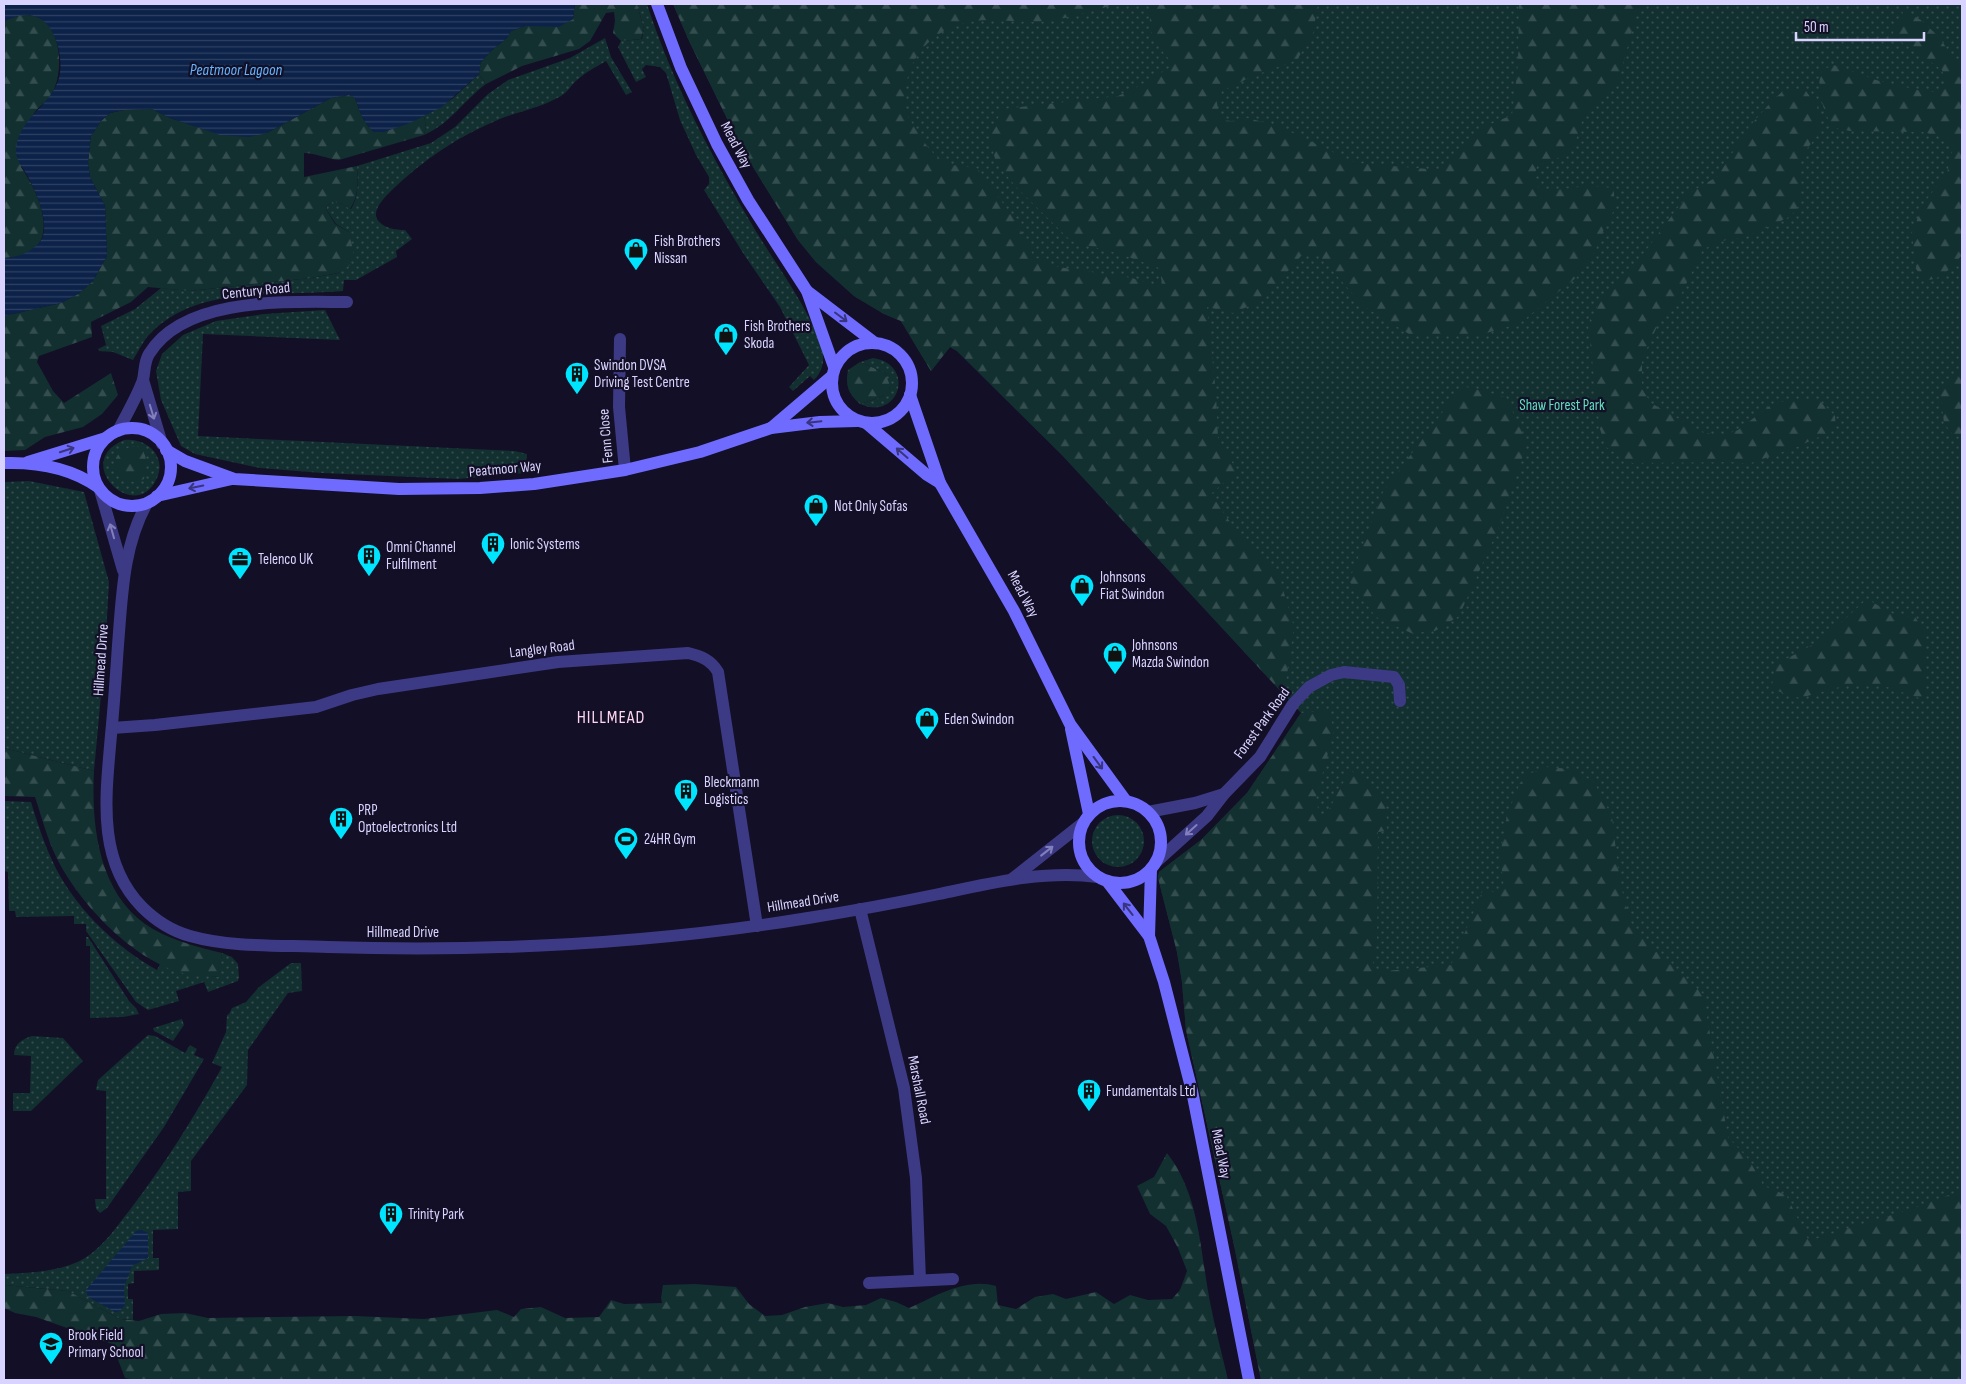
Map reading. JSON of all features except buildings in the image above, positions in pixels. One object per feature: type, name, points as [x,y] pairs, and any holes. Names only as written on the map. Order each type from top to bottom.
[{"type":"main road","name":"Mead Way","points":[[657,4],[681,68],[717,144],[748,200],[807,291],[823,331],[833,372]]},
{"type":"main road","name":"Mead Way","points":[[807,291],[875,343]]},
{"type":"main road","points":[[862,343],[888,346],[906,362],[911,372],[912,384],[910,395],[905,406],[897,415],[886,421],[861,422],[849,417],[839,407],[833,395],[833,372],[841,356],[851,348],[862,343]]},
{"type":"main road","name":"Peatmoor Way","points":[[771,428],[833,372]]},
{"type":"main road","name":"Mead Way","points":[[910,395],[940,483],[1014,611],[1070,724],[1126,801]]},
{"type":"main road","name":"Peatmoor Way","points":[[164,447],[185,461],[234,478],[389,489],[480,488],[534,484],[626,470],[700,452],[771,428],[820,422],[861,422]]},
{"type":"main road","name":"Mead Way","points":[[861,422],[927,475],[940,483]]},
{"type":"main road","points":[[4,463],[28,462],[130,428],[146,431],[164,447],[170,462],[169,477],[163,491],[152,500],[136,506],[120,504],[106,497],[99,489],[80,476],[28,462]]},
{"type":"main road","points":[[99,489],[94,476],[94,459],[100,444],[112,434]]},
{"type":"main road","name":"Peatmoor Way","points":[[152,500],[234,478]]},
{"type":"main road","name":"Mead Way","points":[[1070,724],[1086,819]]},
{"type":"main road","points":[[1126,801],[1148,812],[1156,823],[1161,836],[1160,850],[1153,866],[1142,877],[1131,882],[1119,883],[1102,879],[1088,869],[1078,847],[1079,834],[1086,819],[1106,804],[1126,801]]},
{"type":"main road","name":"Mead Way","points":[[1153,866],[1149,936],[1164,982],[1192,1091],[1249,1380]]},
{"type":"main road","name":"Mead Way","points":[[1102,879],[1149,936]]},
{"type":"street","name":"Century Road","points":[[112,434],[143,380],[145,362],[154,347],[174,328],[189,320],[236,306],[279,302],[348,302]]},
{"type":"street","name":"Fenn Close","points":[[620,339],[619,407],[626,470]]},
{"type":"street","name":"Century Road","points":[[143,380],[164,447]]},
{"type":"street","name":"Hillmead Drive","points":[[99,489],[123,572]]},
{"type":"street","name":"Hillmead Drive","points":[[152,500],[137,524],[123,572],[107,814],[109,846],[116,870],[141,906],[170,928],[187,935],[220,941],[373,948],[481,948],[621,941],[757,926],[860,909],[1012,879],[1067,875],[1102,879]]},
{"type":"street","name":"Langley Road","points":[[112,728],[316,707],[378,689],[558,662],[688,653],[698,655],[710,661],[718,672],[757,926]]},
{"type":"street","name":"Forest Park Road","points":[[1153,866],[1208,816],[1224,794],[1260,757],[1300,695],[1320,680],[1344,672],[1387,675],[1394,677],[1398,681],[1400,701]]},
{"type":"street","name":"Forest Park Road","points":[[1148,812],[1195,803],[1224,794]]},
{"type":"street","name":"Hillmead Drive","points":[[1012,879],[1086,819]]},
{"type":"street","name":"Marshall Road","points":[[860,909],[904,1088],[916,1178],[920,1280]]},
{"type":"street","points":[[869,1282],[953,1279]]},
{"type":"green space","points":[[575,4],[637,4],[644,29],[641,39],[621,41],[613,33],[614,12],[606,13],[590,41],[579,49],[522,66],[486,84],[479,74],[481,62],[507,38],[511,31],[525,26],[559,26],[573,19]]},
{"type":"green space","points":[[637,4],[647,4],[669,64],[695,121],[757,233],[792,287],[815,330],[823,355],[822,368],[814,380],[810,376],[793,391],[789,387],[809,365],[780,307],[743,253],[704,190],[709,184],[709,177],[696,155],[680,120],[666,73],[660,67],[646,65],[642,69],[646,77],[636,82],[618,47],[621,41],[642,39],[644,29]]},
{"type":"green space","name":"Shaw Forest Park","points":[[673,4],[1962,4],[1962,1380],[1261,1380],[1234,1245],[1186,1030],[1182,982],[1177,952],[1158,878],[1159,872],[1201,840],[1247,793],[1301,713],[1062,455],[957,351],[950,347],[931,371],[901,321],[884,314],[854,296],[816,262],[798,240],[742,149]]},
{"type":"green space","points":[[673,4],[1117,4],[1050,21],[975,21],[949,29],[937,35],[918,54],[907,80],[905,105],[910,120],[935,155],[950,164],[977,168],[1016,221],[1034,257],[1058,267],[1132,278],[1163,288],[1159,268],[1120,254],[1071,241],[1017,188],[996,163],[989,134],[1003,109],[1118,96],[1169,68],[1169,59],[1155,40],[1150,27],[1153,4],[1318,4],[1313,33],[1297,60],[1253,76],[1222,91],[1217,103],[1220,120],[1232,121],[1248,118],[1278,126],[1356,163],[1440,170],[1477,130],[1512,115],[1518,64],[1519,4],[1643,4],[1638,9],[1619,78],[1584,115],[1577,137],[1568,154],[1537,166],[1534,178],[1539,188],[1554,190],[1588,186],[1613,188],[1616,207],[1606,224],[1595,251],[1577,277],[1520,323],[1480,335],[1409,334],[1363,306],[1318,254],[1301,256],[1263,300],[1233,313],[1207,307],[1216,394],[1218,438],[1237,471],[1211,494],[1236,531],[1279,576],[1294,627],[1284,695],[1062,455],[957,351],[950,347],[931,371],[901,321],[884,314],[854,296],[816,262],[798,240],[742,149]]},
{"type":"green space","points":[[1901,10],[1921,20],[1939,37],[1962,71],[1962,255],[1942,275],[1925,280],[1916,269],[1912,232],[1924,203],[1947,173],[1953,148],[1948,139],[1923,132],[1850,131],[1832,127],[1823,106],[1819,85],[1822,70],[1834,65],[1876,80],[1926,92],[1938,92],[1946,85],[1942,70],[1893,36],[1894,26],[1903,13]]},
{"type":"green space","points":[[22,14],[37,17],[46,22],[56,41],[59,52],[59,64],[58,76],[51,95],[39,107],[31,119],[21,167],[36,194],[41,209],[44,224],[42,237],[35,247],[23,255],[4,258],[4,21]]},
{"type":"green space","points":[[605,38],[611,57],[632,92],[626,95],[606,61],[584,74],[568,90],[554,100],[485,125],[443,149],[416,168],[392,190],[380,203],[376,211],[377,219],[382,225],[405,230],[412,239],[396,251],[397,257],[356,280],[344,280],[343,291],[266,294],[213,300],[189,308],[167,320],[147,337],[133,360],[113,352],[99,351],[98,349],[106,345],[101,326],[135,309],[161,288],[189,291],[311,278],[339,273],[349,232],[336,224],[326,209],[332,202],[340,203],[351,209],[357,194],[357,166],[431,143],[455,127],[488,94],[508,80],[570,58]]},
{"type":"green space","points":[[479,74],[486,84],[442,125],[424,135],[426,127],[424,116],[452,99]]},
{"type":"green space","points":[[1783,91],[1806,91],[1820,111],[1820,126],[1813,141],[1801,157],[1800,204],[1791,216],[1770,226],[1743,238],[1726,240],[1703,249],[1678,301],[1661,318],[1642,359],[1642,389],[1651,403],[1701,432],[1721,436],[1738,430],[1772,404],[1796,399],[1819,400],[1835,416],[1836,429],[1797,447],[1748,464],[1731,462],[1632,463],[1606,447],[1600,429],[1588,324],[1602,298],[1623,278],[1644,253],[1688,194],[1718,176],[1748,128]]},
{"type":"green space","points":[[349,95],[355,98],[364,121],[374,132],[383,132],[424,116],[426,127],[424,135],[339,160],[304,153],[304,177],[357,166],[358,183],[350,209],[340,203],[332,202],[326,209],[335,224],[349,232],[354,255],[349,266],[338,273],[311,278],[189,291],[148,287],[131,302],[91,322],[92,337],[39,356],[37,362],[53,391],[64,403],[111,373],[118,395],[102,414],[83,427],[45,437],[25,450],[4,451],[4,316],[61,303],[78,294],[93,281],[107,256],[105,206],[90,177],[88,162],[91,136],[101,121],[110,113],[124,110],[152,109],[170,118],[206,130],[267,133],[331,98]]},
{"type":"green space","points":[[325,310],[340,340],[203,334],[198,436],[515,451],[527,454],[525,473],[458,479],[322,473],[260,468],[195,454],[181,446],[161,400],[156,371],[162,354],[183,335],[216,321],[264,314]]},
{"type":"green space","points":[[873,358],[887,363],[895,371],[899,380],[898,390],[893,399],[885,405],[874,407],[860,404],[881,397],[890,390],[885,373],[860,362]]},
{"type":"green space","points":[[860,362],[885,373],[890,391],[881,397],[860,404],[850,393],[847,380],[848,370]]},
{"type":"green space","points":[[1953,376],[1962,377],[1962,437],[1954,436],[1944,423],[1940,392]]},
{"type":"green space","points":[[1462,386],[1506,397],[1527,443],[1499,527],[1459,616],[1435,631],[1411,633],[1376,617],[1349,581],[1383,492]]},
{"type":"green space","points":[[124,440],[139,441],[146,445],[152,449],[159,462],[157,478],[147,491],[135,495],[123,493],[112,485],[105,474],[103,462],[109,450]]},
{"type":"green space","points":[[136,446],[142,449],[146,460],[144,479],[136,482],[122,481],[115,469],[116,459],[123,450]]},
{"type":"green space","points":[[29,481],[84,492],[109,582],[105,653],[94,771],[4,748],[4,482]]},
{"type":"green space","points":[[1867,599],[1895,615],[1915,617],[1926,634],[1925,700],[1887,687],[1850,684],[1800,698],[1771,689],[1777,664],[1823,639]]},
{"type":"green space","points":[[1329,710],[1334,731],[1315,802],[1324,819],[1350,770],[1381,793],[1386,807],[1387,831],[1378,832],[1377,938],[1372,969],[1374,972],[1451,965],[1483,890],[1498,893],[1504,888],[1500,855],[1507,815],[1520,783],[1529,774],[1546,767],[1571,769],[1594,782],[1612,817],[1618,868],[1624,900],[1632,925],[1648,944],[1703,994],[1728,1137],[1749,1160],[1764,1186],[1786,1195],[1809,1241],[1917,1207],[1962,1190],[1962,1380],[1261,1380],[1234,1245],[1186,1030],[1182,982],[1177,952],[1158,878],[1159,872],[1201,840],[1247,793],[1301,713]]},
{"type":"green space","points":[[4,748],[94,771],[94,815],[97,837],[102,859],[110,880],[121,899],[135,916],[153,929],[195,946],[222,953],[219,977],[188,974],[170,969],[151,960],[133,948],[99,918],[72,884],[57,860],[35,797],[4,796]]},
{"type":"green space","points":[[4,801],[31,802],[40,831],[60,877],[96,923],[125,949],[157,970],[160,964],[177,971],[218,977],[222,953],[232,957],[238,964],[238,981],[208,992],[204,982],[176,991],[179,1001],[148,1010],[136,1002],[86,931],[86,924],[74,924],[74,916],[16,917],[15,911],[9,911],[8,872],[4,871]]},
{"type":"green space","points":[[1118,815],[1132,819],[1140,827],[1144,841],[1140,855],[1132,863],[1118,867],[1104,863],[1096,855],[1092,841],[1096,827],[1104,819]]},
{"type":"green space","points":[[86,937],[88,937],[139,1014],[123,1017],[90,1018],[90,946],[86,946]]},
{"type":"green space","points":[[291,963],[301,963],[302,991],[288,993],[248,1050],[247,1085],[191,1161],[191,1191],[178,1192],[178,1229],[153,1230],[153,1258],[159,1258],[159,1270],[134,1271],[134,1283],[128,1284],[128,1299],[133,1299],[133,1320],[120,1319],[68,1291],[4,1285],[4,1274],[40,1272],[67,1266],[91,1254],[105,1241],[142,1194],[166,1159],[222,1067],[212,1063],[226,1032],[227,1015],[232,1008],[246,1002],[259,987]]},
{"type":"green space","points":[[182,1019],[184,1025],[173,1041],[154,1031],[153,1028]]},
{"type":"green space","points":[[148,1035],[155,1036],[185,1053],[190,1045],[197,1049],[194,1055],[204,1059],[164,1127],[107,1208],[100,1213],[96,1209],[95,1199],[106,1199],[106,1091],[96,1090],[98,1080]]},
{"type":"green space","points":[[32,1036],[63,1038],[83,1061],[31,1111],[13,1111],[13,1093],[30,1093],[31,1056],[14,1055],[14,1051],[19,1043]]},
{"type":"green space","points":[[1167,1153],[1178,1169],[1192,1205],[1201,1244],[1212,1312],[1228,1380],[136,1380],[125,1378],[112,1344],[36,1317],[15,1313],[4,1308],[4,1285],[68,1291],[120,1319],[139,1321],[161,1314],[185,1313],[208,1318],[355,1316],[424,1319],[497,1310],[514,1317],[521,1309],[541,1307],[565,1318],[599,1317],[611,1300],[624,1304],[662,1303],[663,1285],[695,1284],[736,1287],[749,1304],[765,1316],[782,1315],[805,1307],[828,1303],[843,1307],[866,1305],[881,1298],[909,1308],[940,1293],[974,1284],[996,1286],[998,1305],[1016,1309],[1035,1297],[1053,1294],[1066,1299],[1096,1292],[1114,1304],[1130,1295],[1148,1300],[1172,1299],[1180,1290],[1187,1271],[1178,1248],[1166,1226],[1150,1214],[1137,1186],[1154,1177]]},
{"type":"water","name":"Peatmoor Lagoon","points":[[4,4],[575,4],[573,19],[559,27],[525,26],[511,31],[507,38],[481,62],[479,74],[442,107],[408,124],[383,132],[374,132],[370,129],[362,117],[355,98],[349,95],[331,98],[267,133],[249,137],[220,135],[170,118],[152,109],[124,110],[110,113],[101,121],[91,136],[88,162],[90,177],[105,206],[107,256],[93,281],[78,294],[61,303],[4,316],[4,258],[26,253],[38,244],[44,230],[44,221],[39,202],[16,154],[18,139],[28,122],[48,99],[58,81],[60,55],[54,36],[44,21],[28,15],[4,21]]},
{"type":"water","points":[[141,1230],[148,1233],[148,1258],[132,1266],[124,1287],[125,1305],[120,1311],[115,1312],[88,1297],[86,1290],[136,1231]]},
{"type":"place","name":"Fish Brothers Nissan","points":[[636,271]]},
{"type":"place","name":"Fish Brothers Skoda","points":[[726,356]]},
{"type":"place","name":"Swindon DVSA Driving Test Centre","points":[[577,395]]},
{"type":"place","name":"Not Only Sofas","points":[[816,527]]},
{"type":"place","name":"Ionic Systems","points":[[493,565]]},
{"type":"place","name":"Omni Channel Fulfilment","points":[[369,577]]},
{"type":"place","name":"Telenco UK","points":[[240,580]]},
{"type":"place","name":"Johnsons Fiat Swindon","points":[[1082,607]]},
{"type":"place","name":"Johnsons Mazda Swindon","points":[[1115,675]]},
{"type":"place","name":"Eden Swindon","points":[[927,740]]},
{"type":"place","name":"Bleckmann Logistics","points":[[686,812]]},
{"type":"place","name":"PRP Optoelectronics Ltd","points":[[341,840]]},
{"type":"place","name":"24HR Gym","points":[[626,860]]},
{"type":"place","name":"Fundamentals Ltd","points":[[1089,1112]]},
{"type":"place","name":"Trinity Park","points":[[391,1235]]},
{"type":"place","name":"Brook Field Primary School","points":[[51,1365]]},
{"type":"district","name":"HILLMEAD","points":[[611,717]]}]
